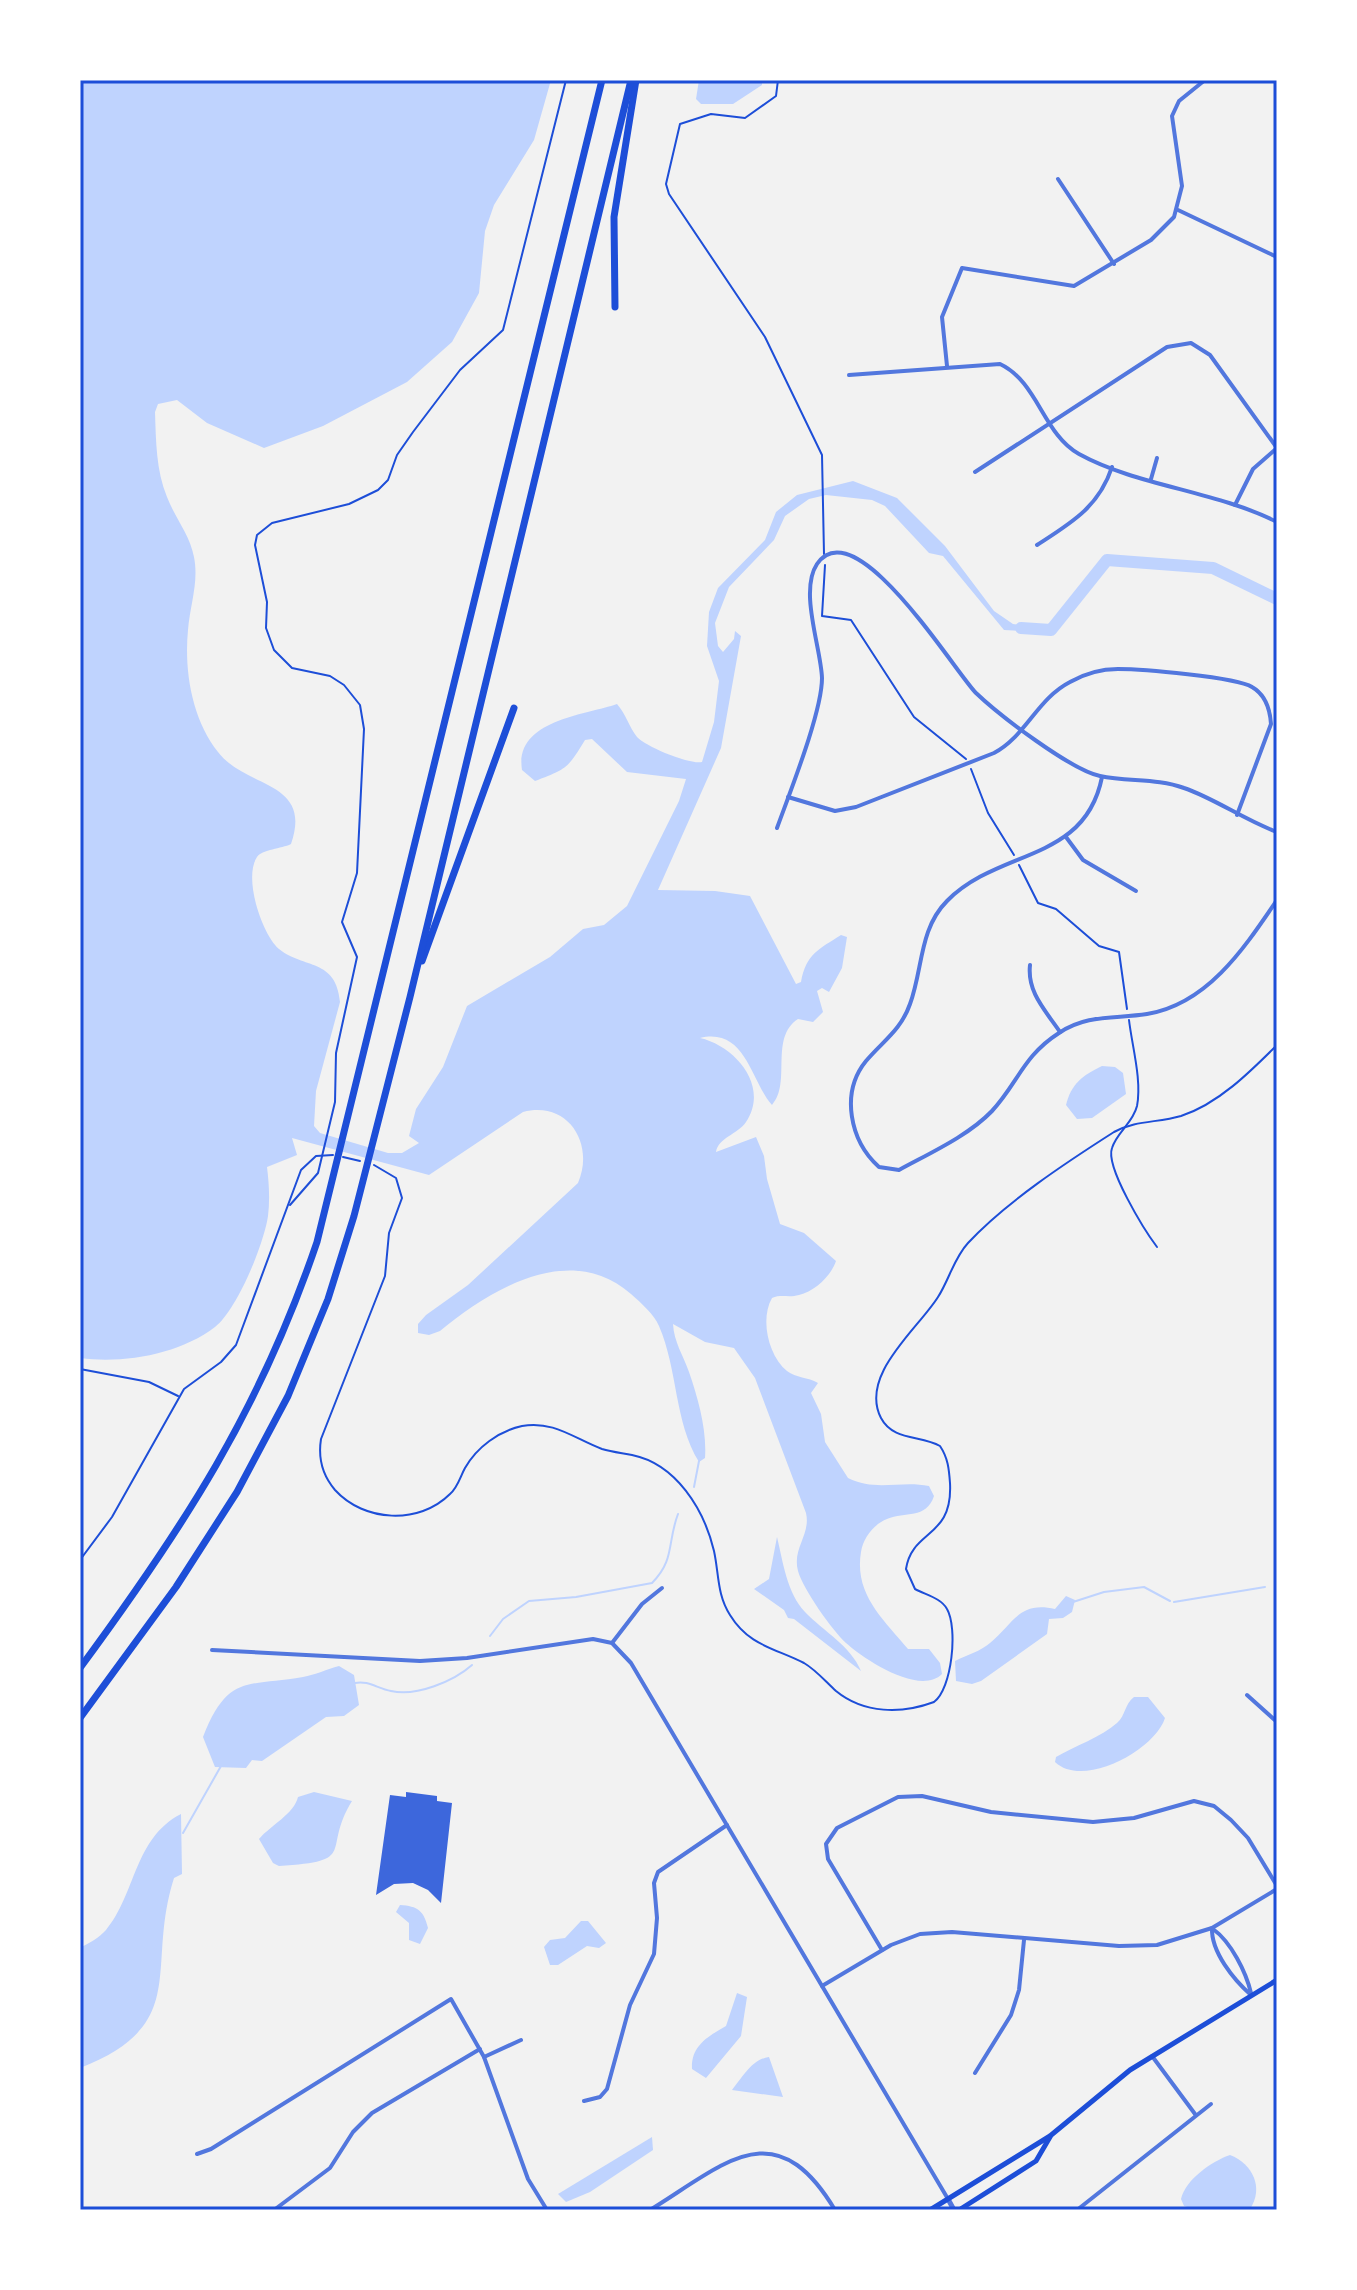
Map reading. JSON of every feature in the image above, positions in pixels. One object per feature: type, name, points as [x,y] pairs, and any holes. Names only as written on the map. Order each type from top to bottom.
[{"type":"highway","points":[[80,1668],[173,1540],[236,1436],[286,1327],[332,1193],[602,80]]},
{"type":"highway","points":[[615,307],[614,217],[634,80]]},
{"type":"highway","points":[[80,1718],[189,1568],[255,1460],[314,1334],[375,1135],[634,80]]},
{"type":"highway","points":[[410,997],[514,708]]},
{"type":"main road","points":[[930,2210],[1050,2136],[1152,2056],[1277,1980]]},
{"type":"main road","points":[[957,2210],[1036,2161],[1050,2136]]},
{"type":"street","points":[[947,366],[942,317],[962,268],[1065,287],[1081,284],[1161,232],[1177,209],[1181,172],[1172,116],[1179,101],[1205,80]]},
{"type":"street","points":[[1058,179],[1114,264]]},
{"type":"street","points":[[1177,209],[1277,257]]},
{"type":"street","points":[[975,472],[1167,347],[1191,343],[1210,355],[1277,448],[1253,469],[1235,505]]},
{"type":"street","points":[[849,375],[991,362],[1009,368],[1023,382],[1068,447],[1112,467],[1235,505],[1277,522]]},
{"type":"street","points":[[1151,479],[1157,458]]},
{"type":"street","points":[[1037,545],[1076,520],[1096,502],[1112,467]]},
{"type":"street","points":[[777,828],[821,690],[812,609],[815,568],[824,557],[847,555],[870,568],[914,610],[975,692],[1066,763],[1102,777],[1181,786],[1277,832]]},
{"type":"street","points":[[788,797],[821,808],[847,810],[1001,749],[1024,729],[1046,699],[1061,687],[1104,670],[1133,670],[1245,684],[1262,694],[1271,724],[1237,815]]},
{"type":"street","points":[[1102,777],[1091,814],[1066,837],[967,885],[941,908],[926,934],[905,1017],[855,1079],[851,1101],[853,1123],[879,1167],[899,1170],[979,1123],[998,1105],[1024,1063],[1060,1032],[1092,1018],[1148,1014],[1186,999],[1235,961],[1277,900]]},
{"type":"street","points":[[1066,837],[1083,860],[1136,891]]},
{"type":"street","points":[[1030,965],[1028,981],[1032,992],[1060,1032]]},
{"type":"street","points":[[612,1643],[642,1604],[662,1588]]},
{"type":"street","points":[[212,1650],[420,1661],[467,1658],[593,1639],[612,1643],[631,1663],[957,2210]]},
{"type":"street","points":[[1247,1695],[1277,1722]]},
{"type":"street","points":[[822,1986],[906,1938],[937,1932],[1138,1947],[1176,1941],[1212,1928],[1277,1888],[1241,1831],[1222,1812],[1204,1802],[1183,1802],[1134,1818],[1093,1822],[991,1812],[922,1796],[898,1797],[870,1808],[837,1828],[826,1844],[828,1859],[882,1950]]},
{"type":"street","points":[[584,2101],[600,2097],[607,2089],[630,2005],[649,1972],[657,1936],[654,1883],[658,1872],[727,1825]]},
{"type":"street","points":[[1212,1928],[1220,1935],[1248,1979],[1251,1995]]},
{"type":"street","points":[[1212,1928],[1211,1941],[1238,1984],[1251,1995]]},
{"type":"street","points":[[975,2073],[1011,2015],[1019,1990],[1024,1940]]},
{"type":"street","points":[[197,2154],[211,2149],[451,1999],[484,2057],[528,2179],[547,2210]]},
{"type":"street","points":[[484,2057],[521,2040]]},
{"type":"street","points":[[274,2210],[330,2168],[353,2132],[372,2113],[480,2049]]},
{"type":"street","points":[[1152,2056],[1195,2114]]},
{"type":"street","points":[[1077,2210],[1211,2104]]},
{"type":"street","points":[[650,2210],[737,2157],[777,2154],[800,2164],[816,2179],[835,2210]]},
{"type":"path","points":[[288,1206],[310,1185],[320,1163],[336,1094],[335,1057],[356,964],[355,950],[342,922],[358,862],[364,720],[357,700],[344,685],[330,676],[292,668],[274,650],[266,628],[267,602],[256,540],[261,529],[272,523],[314,509],[349,504],[378,490],[388,480],[397,455],[460,370],[500,335],[519,274],[566,80]]},
{"type":"path","points":[[778,80],[776,96],[745,118],[711,114],[680,124],[666,184],[669,194],[769,344],[822,455],[825,483],[822,616],[851,620],[911,713],[968,763],[988,813],[1000,827],[1038,903],[1056,909],[1099,946],[1119,952],[1128,1011]]},
{"type":"path","points":[[1129,1019],[1138,1098],[1130,1123],[1113,1145],[1111,1157],[1130,1202],[1157,1247]]},
{"type":"path","points":[[390,1173],[398,1182],[402,1198],[389,1233],[386,1273],[321,1439],[320,1462],[335,1490],[355,1505],[378,1514],[395,1517],[418,1513],[452,1493],[470,1461],[486,1444],[511,1430],[534,1425],[565,1430],[607,1450],[650,1460],[675,1476],[692,1501],[712,1544],[723,1603],[744,1634],[763,1648],[806,1665],[848,1700],[873,1709],[901,1710],[934,1702],[946,1684],[951,1644],[949,1614],[937,1599],[915,1589],[906,1569],[912,1552],[946,1517],[950,1490],[949,1466],[940,1446],[895,1432],[881,1418],[877,1400],[883,1373],[936,1301],[971,1240],[1086,1150],[1130,1123],[1191,1112],[1231,1088],[1277,1045]]},
{"type":"path","points":[[80,1560],[112,1517],[188,1383],[221,1362],[236,1345],[304,1167],[316,1156],[331,1154]]},
{"type":"path","points":[[80,1369],[149,1382],[179,1396]]},
{"type":"water","points":[[80,80],[551,80],[534,140],[494,205],[485,231],[479,293],[452,342],[407,382],[323,426],[264,448],[207,423],[177,400],[158,404],[155,412],[157,455],[163,487],[194,557],[195,584],[187,662],[196,710],[218,752],[230,764],[273,788],[293,808],[295,823],[291,844],[260,854],[253,866],[256,905],[266,931],[279,949],[326,971],[337,988],[340,1002],[316,1091],[314,1126],[320,1133],[388,1153],[402,1153],[419,1143],[409,1136],[416,1109],[443,1067],[467,1006],[550,957],[583,929],[604,925],[627,906],[679,801],[686,779],[627,772],[592,739],[585,740],[566,766],[535,781],[522,770],[523,753],[529,740],[555,722],[617,704],[642,741],[679,758],[702,762],[714,722],[719,681],[707,646],[709,612],[718,588],[765,540],[776,512],[797,495],[853,481],[897,498],[945,546],[994,611],[1013,624],[1036,627],[1037,632],[1004,630],[943,556],[929,553],[885,506],[872,500],[826,495],[809,499],[785,516],[774,540],[729,587],[715,623],[718,646],[723,652],[734,639],[735,631],[741,636],[721,748],[658,890],[715,891],[750,896],[796,984],[801,982],[806,965],[815,953],[841,935],[847,937],[842,968],[829,992],[822,988],[817,991],[823,1012],[813,1022],[798,1019],[789,1027],[782,1049],[778,1096],[772,1105],[737,1048],[715,1037],[700,1038],[725,1049],[736,1059],[751,1082],[754,1095],[746,1122],[720,1143],[716,1152],[756,1137],[764,1156],[780,1224],[804,1233],[836,1261],[826,1277],[811,1290],[795,1296],[772,1298],[766,1326],[775,1356],[787,1371],[818,1383],[811,1393],[821,1414],[825,1442],[848,1478],[879,1485],[929,1486],[934,1496],[926,1509],[887,1519],[874,1528],[862,1547],[860,1567],[866,1593],[889,1627],[908,1649],[929,1649],[940,1663],[942,1674],[932,1680],[907,1678],[866,1658],[840,1637],[812,1598],[801,1579],[797,1563],[806,1528],[806,1513],[755,1378],[734,1348],[705,1342],[673,1324],[701,1414],[705,1458],[699,1462],[680,1413],[670,1360],[659,1326],[639,1301],[608,1279],[583,1271],[558,1271],[532,1276],[483,1300],[440,1331],[429,1335],[418,1333],[418,1324],[426,1315],[468,1285],[578,1183],[583,1154],[580,1140],[565,1119],[553,1113],[539,1110],[523,1112],[429,1175],[292,1138],[297,1155],[267,1167],[268,1216],[255,1259],[232,1306],[215,1327],[185,1344],[151,1355],[115,1359],[80,1358]]},
{"type":"water","points":[[699,80],[762,80],[762,85],[733,104],[701,104],[696,99]]},
{"type":"water","points":[[1102,1066],[1115,1067],[1123,1073],[1126,1094],[1092,1118],[1077,1119],[1066,1105],[1071,1091],[1084,1077]]},
{"type":"water","points":[[777,1537],[786,1577],[799,1604],[844,1646],[861,1671],[754,1589],[769,1579]]},
{"type":"water","points":[[1066,1596],[1075,1600],[1072,1612],[1063,1618],[1049,1619],[1047,1634],[981,1681],[972,1684],[956,1681],[955,1661],[986,1646],[1025,1611],[1043,1607],[1055,1609]]},
{"type":"water","points":[[339,1666],[354,1675],[359,1705],[344,1716],[326,1717],[262,1761],[252,1760],[246,1768],[215,1767],[203,1737],[212,1716],[231,1693],[254,1684],[308,1676]]},
{"type":"water","points":[[1134,1697],[1148,1697],[1165,1718],[1148,1742],[1117,1762],[1099,1768],[1083,1771],[1067,1769],[1055,1762],[1056,1757],[1111,1728]]},
{"type":"water","points":[[314,1792],[352,1801],[343,1818],[334,1850],[320,1861],[279,1866],[273,1863],[259,1839],[287,1814],[298,1797]]},
{"type":"water","points":[[181,1814],[182,1874],[174,1878],[166,1910],[158,1991],[151,2013],[138,2033],[115,2051],[80,2068],[80,1948],[106,1930],[116,1916],[154,1837]]},
{"type":"water","points":[[400,1905],[416,1908],[424,1917],[428,1928],[420,1944],[409,1940],[409,1923],[396,1912]]},
{"type":"water","points":[[581,1921],[588,1921],[606,1943],[599,1948],[587,1946],[558,1965],[550,1965],[544,1947],[550,1940],[565,1938]]},
{"type":"water","points":[[737,1993],[747,1997],[741,2036],[706,2078],[692,2069],[694,2054],[707,2038],[726,2026]]},
{"type":"water","points":[[769,2057],[783,2097],[732,2090],[752,2065]]},
{"type":"water","points":[[652,2137],[653,2150],[590,2192],[566,2202],[558,2194]]},
{"type":"water","points":[[1230,2155],[1245,2164],[1254,2178],[1256,2193],[1250,2209],[1197,2210],[1184,2206],[1181,2199],[1194,2178]]},
{"type":"building","points":[[406,1792],[437,1796],[437,1801],[452,1803],[441,1903],[428,1890],[413,1883],[394,1884],[376,1895],[390,1795],[406,1797]]},
{"type":"waterway","points":[[1021,628],[1051,630],[1107,560],[1213,568],[1277,599]]},
{"type":"waterway","points":[[694,1487],[699,1461]]},
{"type":"waterway","points":[[490,1636],[503,1619],[529,1601],[576,1597],[652,1583],[664,1567],[678,1514]]},
{"type":"waterway","points":[[1073,1602],[1104,1592],[1144,1587],[1170,1601]]},
{"type":"waterway","points":[[1174,1602],[1265,1587]]},
{"type":"waterway","points":[[355,1683],[412,1692],[445,1682],[472,1665]]},
{"type":"waterway","points":[[183,1833],[221,1766]]}]
